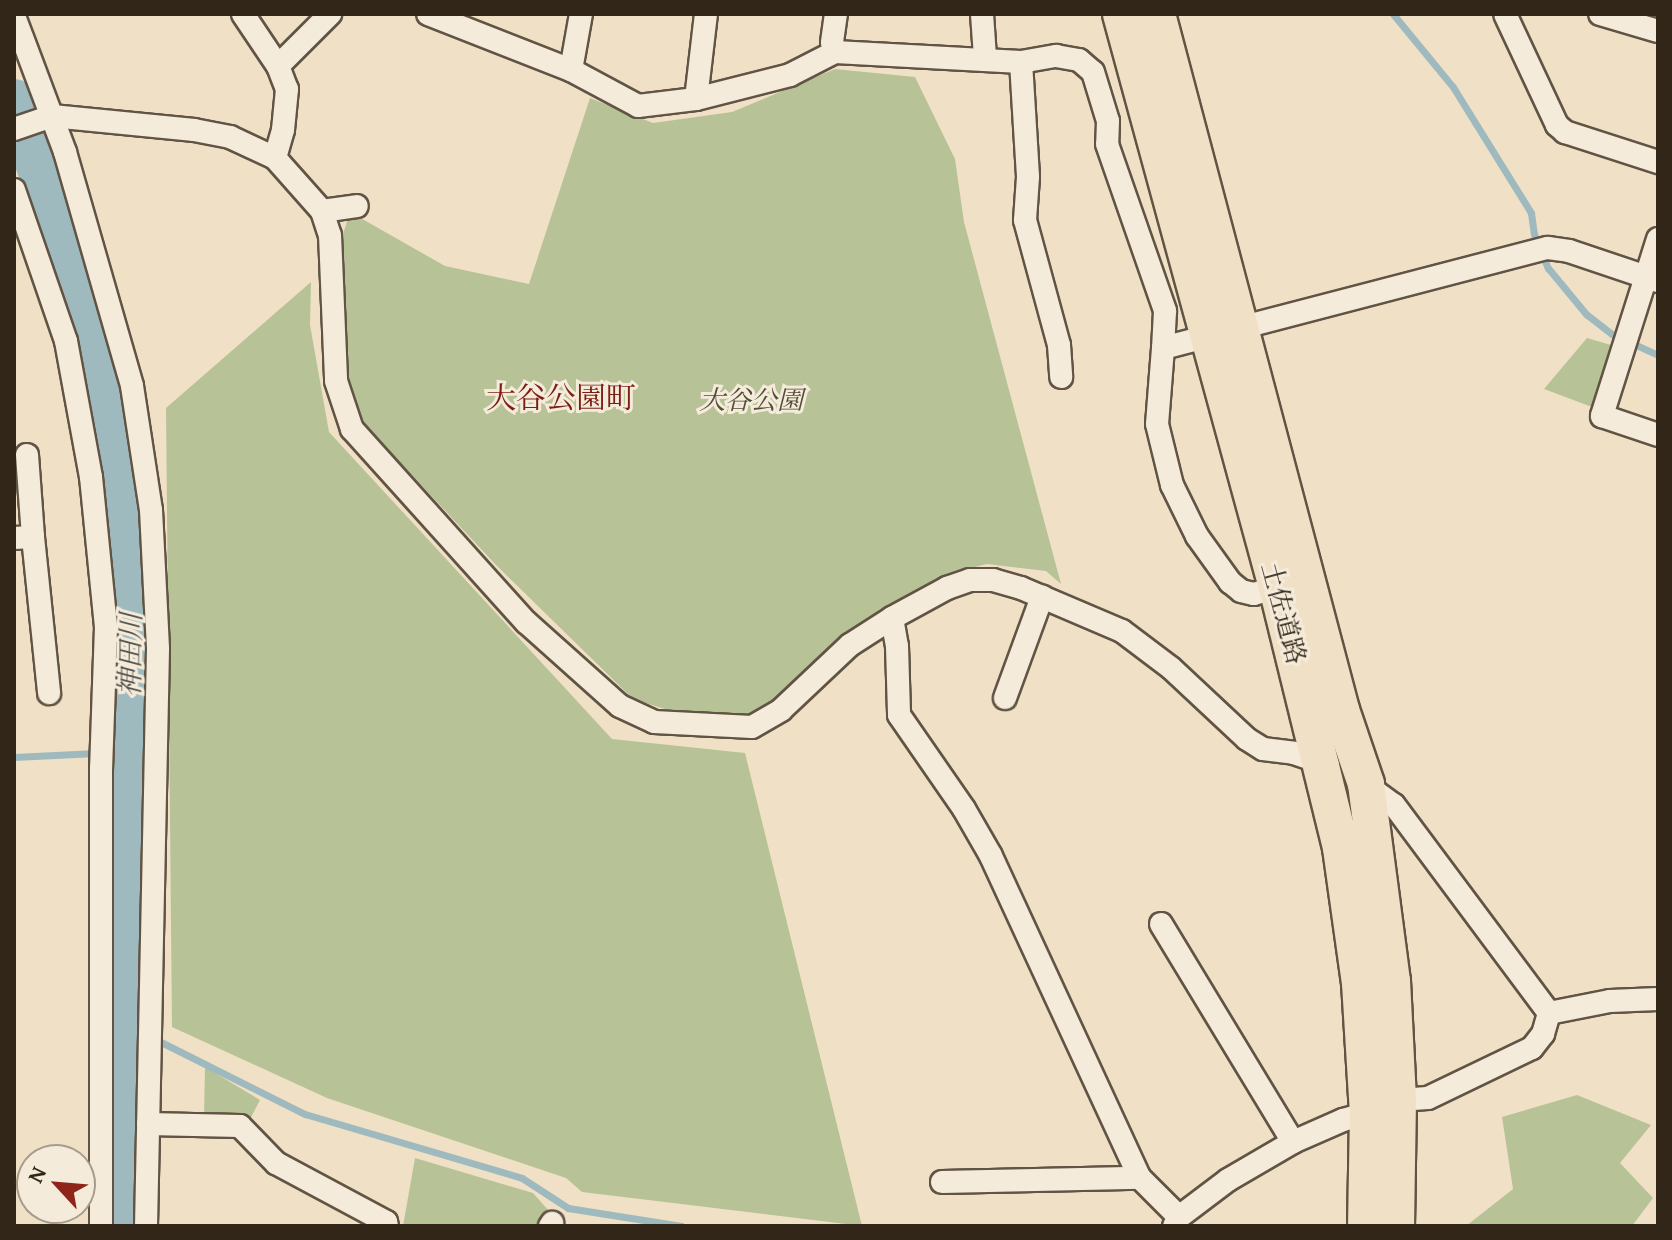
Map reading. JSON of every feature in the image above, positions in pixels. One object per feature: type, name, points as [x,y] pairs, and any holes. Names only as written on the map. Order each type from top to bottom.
[{"type":"highway","name":"土佐道路","points":[[1121,14],[1225,332],[1366,784],[1392,981],[1383,1107],[1366,1226]]},
{"type":"highway","name":"土佐道路","points":[[1157,14],[1277,587],[1341,848],[1360,983],[1383,1107],[1396,1226]]},
{"type":"street","points":[[243,14],[278,66],[287,89],[283,130],[275,158]]},
{"type":"street","points":[[278,66],[330,14]]},
{"type":"street","points":[[428,14],[463,20],[571,70],[638,106],[696,99],[790,75],[835,52],[985,57],[1021,62],[1056,56],[1079,60],[1093,72],[1108,121],[1107,144],[1165,311],[1157,424],[1172,485],[1197,536],[1230,582],[1241,591],[1254,594],[1277,587]]},
{"type":"street","points":[[571,70],[581,14]]},
{"type":"street","points":[[696,99],[706,14]]},
{"type":"street","points":[[835,52],[832,42],[836,14]]},
{"type":"street","points":[[982,14],[985,57]]},
{"type":"street","points":[[1505,14],[1557,125],[1565,132],[1658,162]]},
{"type":"street","points":[[1600,14],[1658,31]]},
{"type":"street","points":[[14,16],[49,116],[132,386],[151,510],[158,649],[146,1226]]},
{"type":"street","points":[[1021,62],[1028,177],[1025,220],[1059,345],[1061,377]]},
{"type":"street","points":[[14,129],[49,116],[206,132],[230,137],[275,158],[322,211],[330,235],[336,381],[352,429],[526,622],[620,706],[654,722],[752,727],[781,710],[850,645],[892,618],[970,580],[993,580],[1122,631],[1171,668],[1216,714],[1263,749],[1294,753],[1322,762],[1366,784],[1394,805],[1549,1013]]},
{"type":"street","points":[[14,190],[66,341],[91,477],[106,627],[101,769],[101,1226]]},
{"type":"street","points":[[322,211],[357,206]]},
{"type":"street","points":[[1658,239],[1652,279],[1629,330],[1602,416],[1658,435]]},
{"type":"street","points":[[1163,348],[1539,251],[1569,251],[1652,279]]},
{"type":"street","points":[[27,455],[23,538],[49,693]]},
{"type":"street","points":[[1005,698],[1042,597]]},
{"type":"street","points":[[892,618],[897,646],[899,715],[964,809],[991,856],[1140,1178],[1176,1222],[1228,1180],[1293,1142],[1343,1120],[1383,1107],[1428,1098],[1532,1048],[1543,1034],[1549,1013]]},
{"type":"street","points":[[1161,924],[1293,1142]]},
{"type":"street","points":[[1549,1013],[1610,1001],[1658,999]]},
{"type":"street","points":[[148,1124],[240,1126],[276,1163],[386,1222],[387,1226]]},
{"type":"street","points":[[942,1182],[1140,1178]]},
{"type":"green space","name":"大谷公園","points":[[835,69],[915,77],[955,159],[964,222],[1061,584],[1046,571],[987,564],[947,574],[843,640],[771,704],[745,716],[668,710],[633,699],[496,565],[364,424],[349,378],[343,234],[350,212],[445,266],[529,284],[590,98],[653,123],[732,112]]},
{"type":"green space","points":[[311,282],[310,325],[329,432],[612,739],[745,753],[862,1226],[582,1192],[566,1178],[327,1098],[172,1027],[166,408]]},
{"type":"green space","points":[[1587,338],[1611,345],[1592,407],[1544,389]]},
{"type":"green space","points":[[205,1067],[260,1100],[249,1121],[204,1116]]},
{"type":"green space","points":[[1577,1095],[1651,1125],[1620,1163],[1653,1198],[1632,1226],[1466,1226],[1513,1189],[1502,1117]]},
{"type":"green space","points":[[415,1158],[533,1193],[549,1211],[538,1226],[403,1226]]},
{"type":"waterway","points":[[1393,14],[1453,87],[1531,213],[1534,234],[1548,268],[1586,314],[1612,334],[1658,355]]},
{"type":"waterway","name":"神田川","points":[[14,100],[60,231],[110,420],[131,576],[124,1226]]},
{"type":"waterway","points":[[114,752],[130,751]]},
{"type":"waterway","points":[[14,757],[96,753]]},
{"type":"waterway","points":[[127,1025],[305,1114],[522,1178],[568,1208],[682,1226]]},
{"type":"district","name":"大谷公園町","points":[[561,397]]}]
